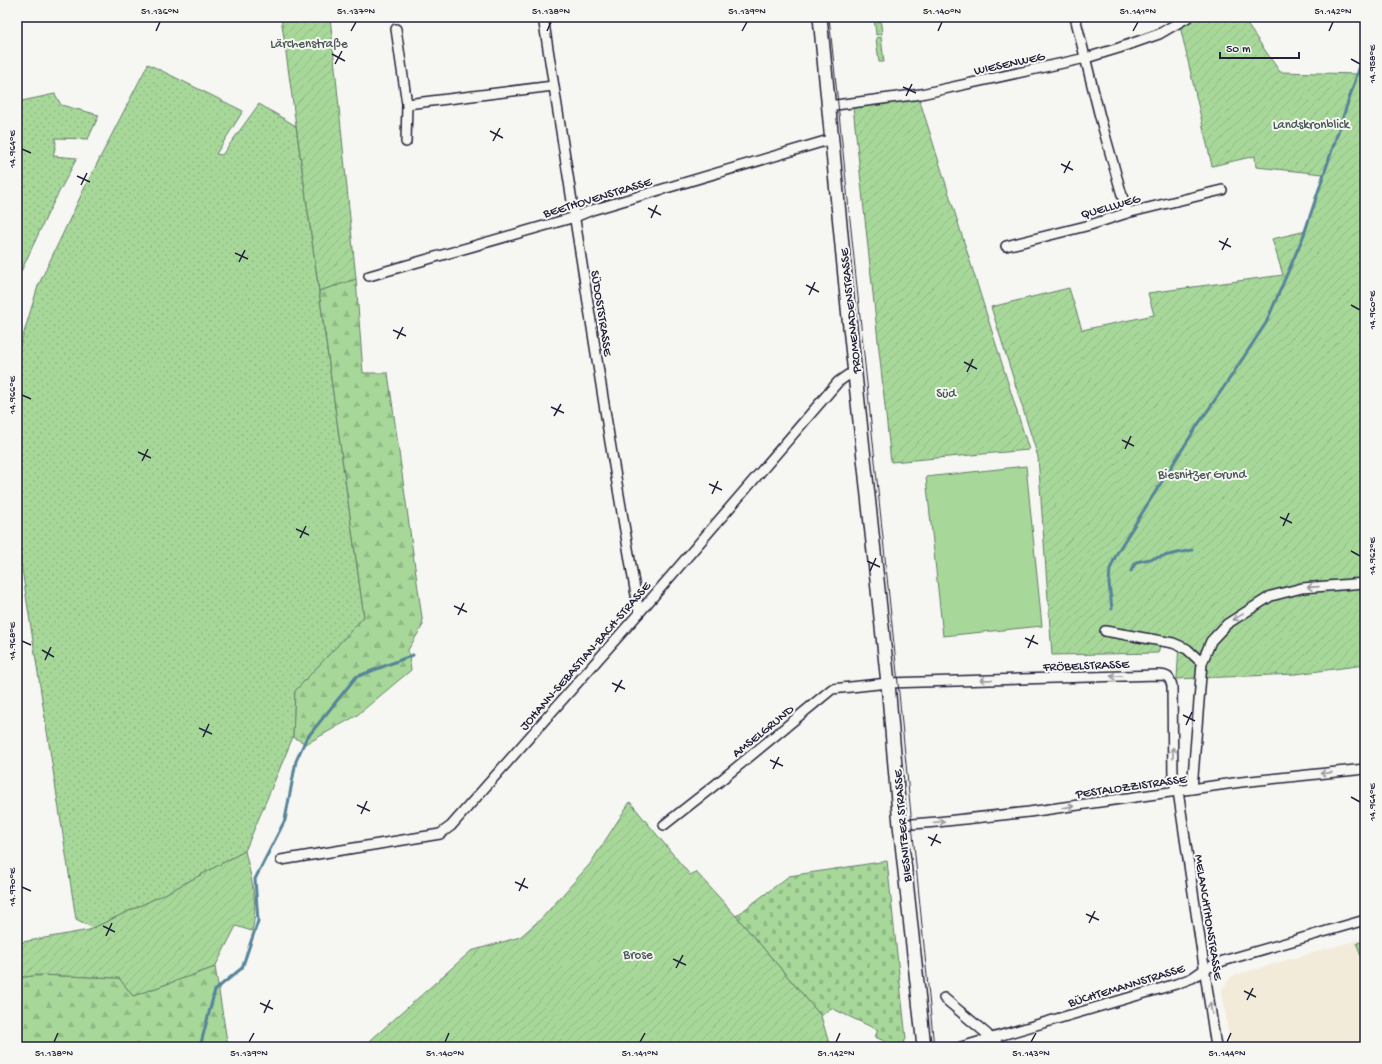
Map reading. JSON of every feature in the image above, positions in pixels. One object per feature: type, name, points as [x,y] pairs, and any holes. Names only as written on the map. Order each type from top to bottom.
[{"type":"main road","name":"PROMENADENSTRASSE","points":[[820,17],[879,604]]},
{"type":"main road","name":"BIESNITZER STRASSE","points":[[879,604],[888,683],[900,825],[924,1047]]},
{"type":"street","name":"SÜDOSTSTRASSE","points":[[543,17],[610,442],[639,613]]},
{"type":"street","points":[[1075,17],[1100,117],[1127,213]]},
{"type":"street","name":"WIESENWEG","points":[[828,106],[921,94],[1086,58],[1159,34],[1188,17]]},
{"type":"street","points":[[396,28],[407,104],[406,142]]},
{"type":"street","points":[[407,104],[553,86]]},
{"type":"street","name":"BEETHOVENSTRASSE","points":[[369,276],[575,217],[592,210],[832,139]]},
{"type":"street","name":"QUELLWEG","points":[[1006,246],[1090,225],[1127,213],[1222,190]]},
{"type":"street","name":"JOHANN-SEBASTIAN-BACH-STRASSE","points":[[281,860],[440,834],[451,826],[639,613],[838,382],[848,375],[855,374]]},
{"type":"street","points":[[1192,789],[1202,663],[1211,642],[1227,624],[1271,596],[1302,588],[1365,583]]},
{"type":"street","points":[[1105,632],[1173,643],[1187,649],[1202,663]]},
{"type":"street","name":"FRÖBELSTRASSE","points":[[888,683],[1158,675],[1168,676],[1171,680],[1172,686],[1173,781],[1178,791]]},
{"type":"street","name":"AMSELGRUND","points":[[664,825],[832,689],[888,683]]},
{"type":"street","name":"PESTALOZZISTRASSE","points":[[900,825],[1013,814],[1241,782],[1365,769]]},
{"type":"street","name":"MELANCHTHONSTRASSE","points":[[1178,791],[1216,1047]]},
{"type":"street","name":"BÜCHTEMANNSTRASSE","points":[[961,1047],[1192,978],[1205,969],[1228,959],[1365,920]]},
{"type":"street","points":[[944,998],[1002,1047]]},
{"type":"shaded area","points":[[1365,938],[1365,1047],[1230,1047],[1222,989],[1232,976]]},
{"type":"green space","name":"Lärchenstraße","points":[[281,17],[330,17],[356,279],[319,291]]},
{"type":"green space","points":[[874,17],[880,17],[882,34],[876,35]]},
{"type":"green space","name":"Biesnitzer Grund","points":[[1196,17],[1242,17],[1280,72],[1358,74],[1365,57],[1365,665],[1296,674],[1177,679],[1179,642],[1162,639],[1158,653],[1052,655],[1038,457],[991,307],[1069,288],[1082,330],[1154,315],[1148,293],[1283,275],[1272,239],[1306,231],[1323,174],[1256,167],[1255,156],[1212,166],[1180,26]]},
{"type":"green space","points":[[881,37],[884,62],[879,62],[876,38]]},
{"type":"green space","points":[[148,64],[243,111],[216,154],[222,155],[259,104],[296,126],[364,617],[295,691],[293,737],[245,851],[167,893],[93,928],[76,919],[17,537],[17,356],[38,286],[85,187]]},
{"type":"green space","points":[[55,94],[61,105],[99,115],[88,139],[55,138],[56,144],[53,156],[77,158],[49,211],[17,280],[17,102]]},
{"type":"green space","name":"Süd","points":[[919,98],[1029,450],[891,462],[853,107]]},
{"type":"green space","points":[[356,279],[363,373],[388,373],[423,625],[408,650],[411,670],[356,716],[306,744],[293,737],[295,691],[364,617],[319,291]]},
{"type":"green space","points":[[1026,466],[1042,626],[943,636],[926,477]]},
{"type":"green space","name":"Brose","points":[[630,802],[690,875],[696,872],[736,916],[821,1016],[830,1047],[363,1047],[471,951],[520,937],[542,918],[590,864]]},
{"type":"green space","points":[[245,851],[252,880],[255,911],[252,931],[236,926],[215,967],[133,996],[119,978],[39,975],[17,978],[17,943],[89,930],[167,893]]},
{"type":"green space","points":[[887,861],[906,1039],[901,1047],[875,1037],[878,1030],[831,1008],[821,1016],[736,916],[789,876]]},
{"type":"green space","points":[[1365,941],[1365,971],[1357,943]]},
{"type":"green space","points":[[215,967],[228,1047],[17,1047],[17,978],[39,975],[119,978],[133,996]]},
{"type":"waterway","points":[[1112,609],[1109,583],[1110,569],[1118,551],[1197,426],[1266,323],[1303,237],[1365,51]]},
{"type":"waterway","points":[[1131,571],[1136,562],[1192,550]]},
{"type":"waterway","points":[[200,1047],[215,990],[242,968],[258,921],[255,879],[285,820],[296,761],[306,739],[356,677],[413,655]]},
{"type":"tram line","points":[[829,17],[934,1047]]},
{"type":"park label","name":"Landskronblick","points":[[1311,123]]}]
